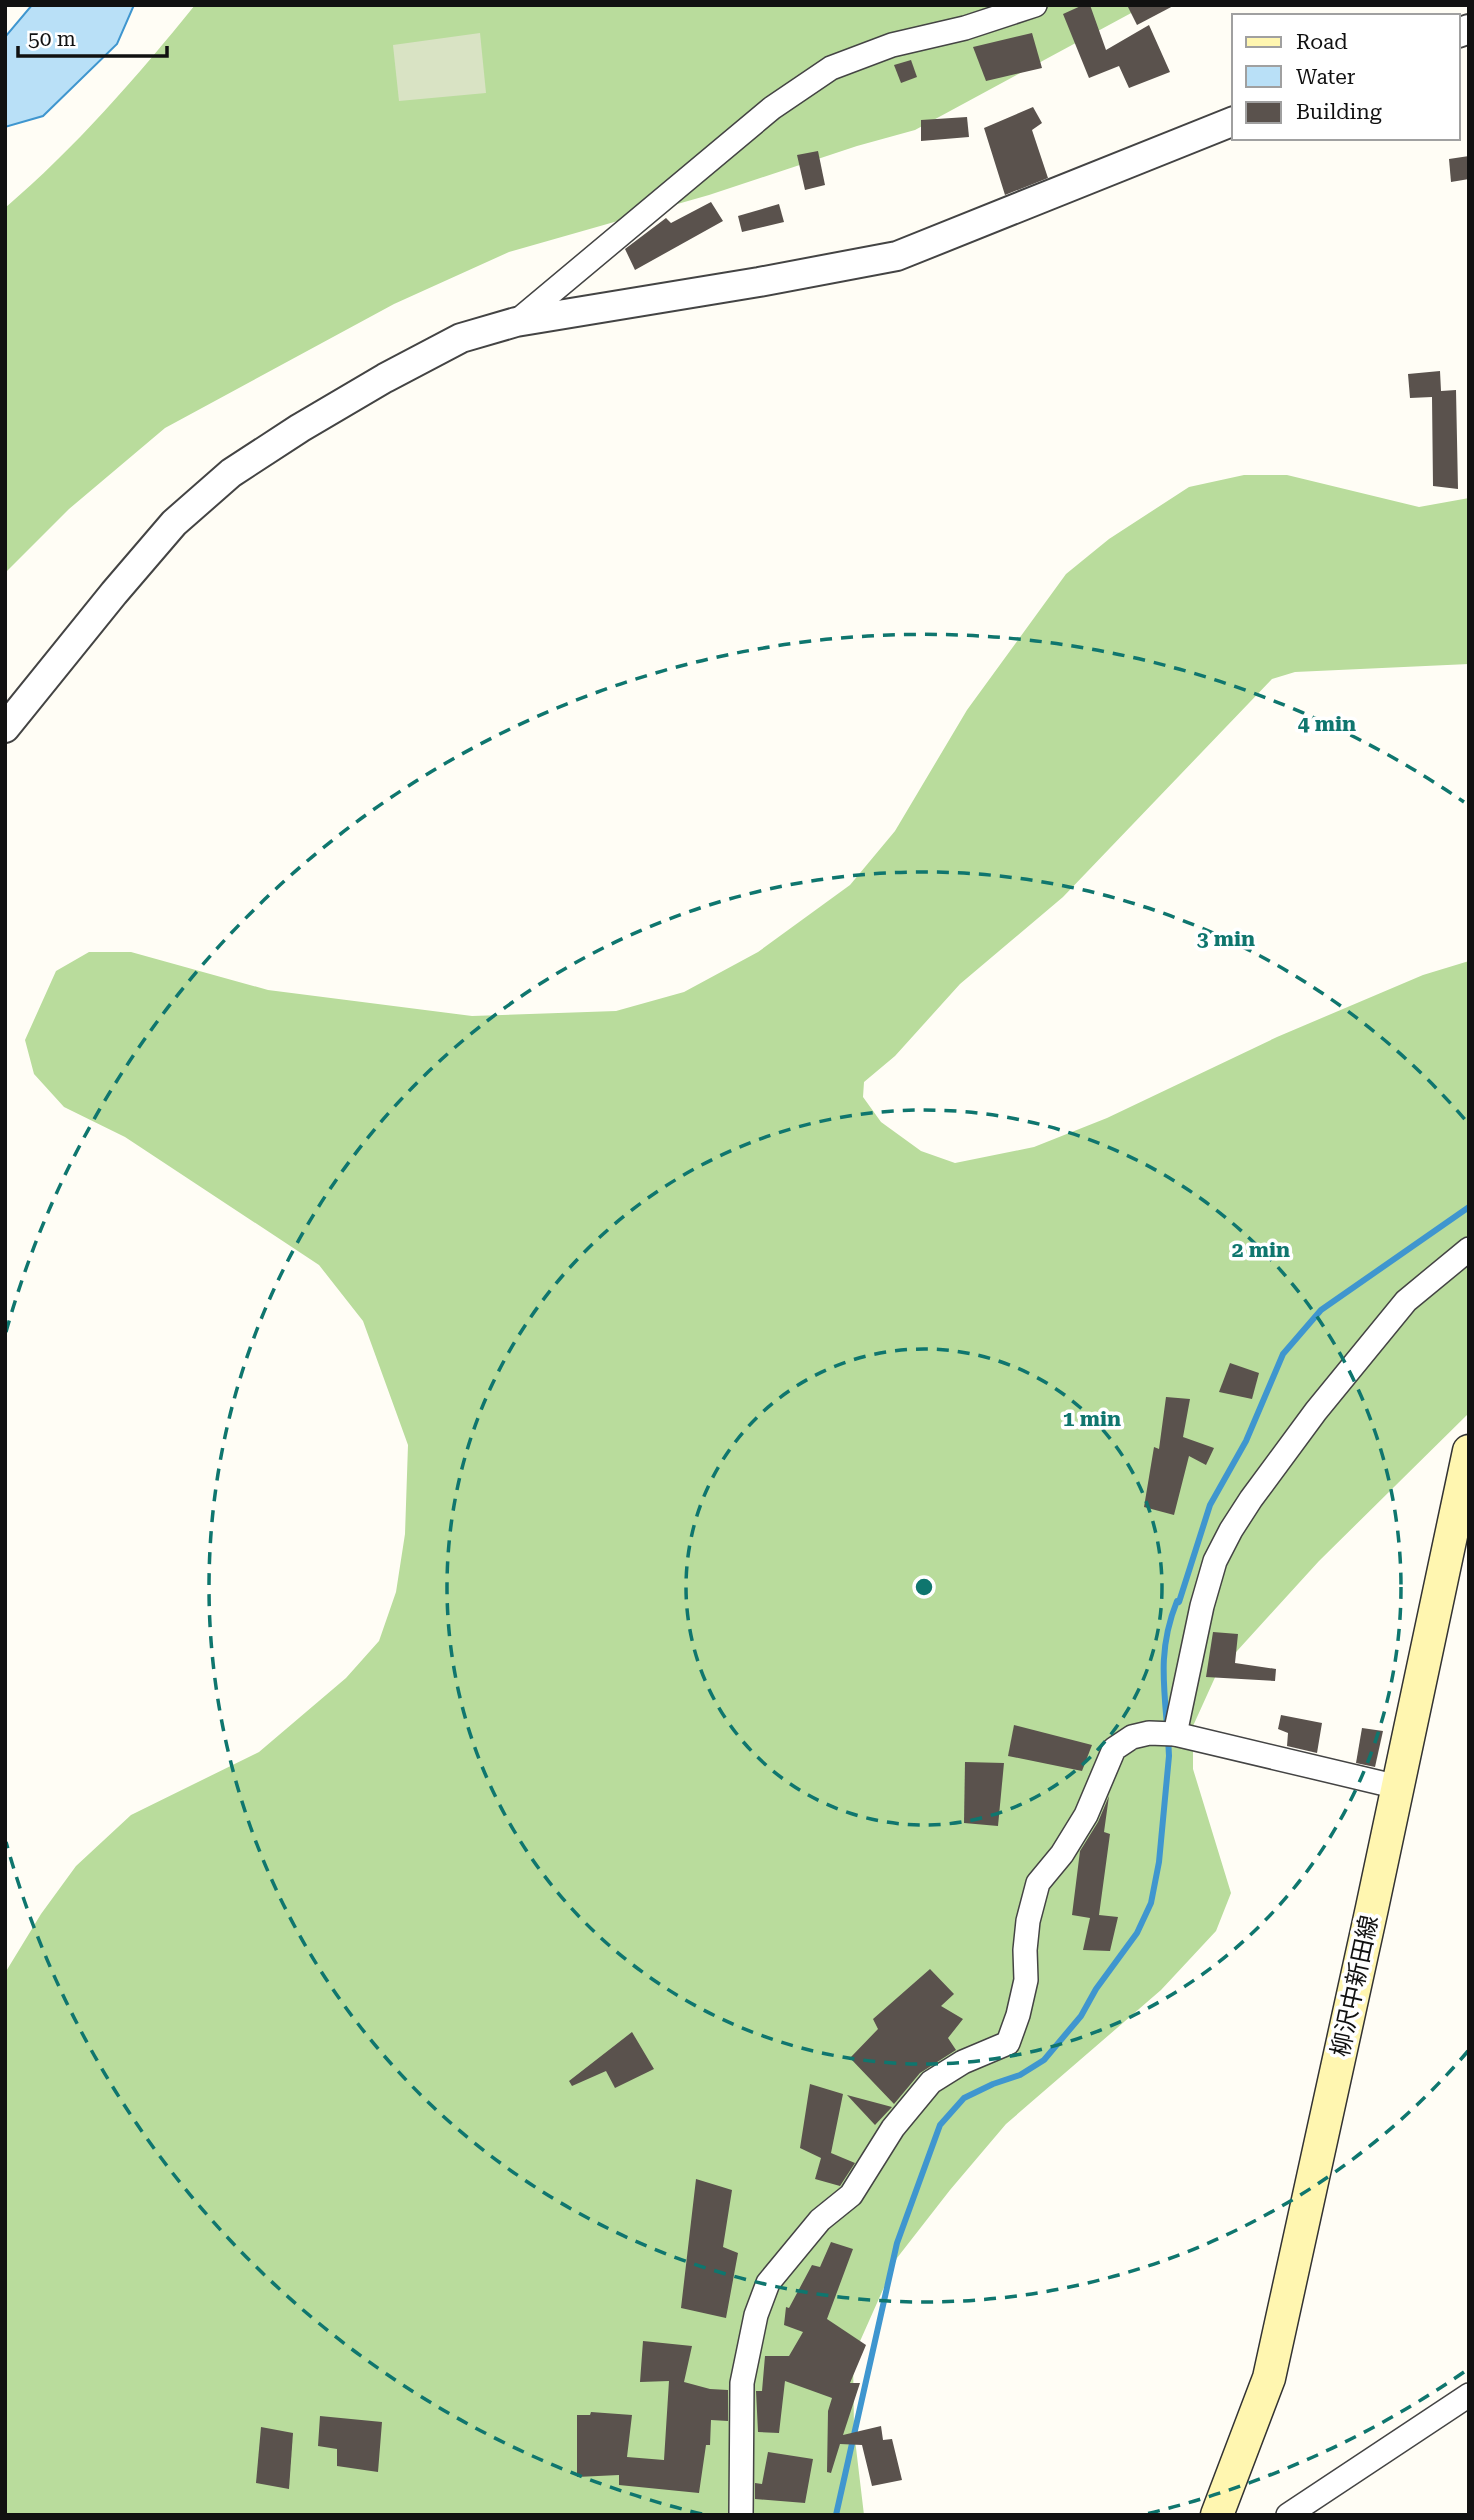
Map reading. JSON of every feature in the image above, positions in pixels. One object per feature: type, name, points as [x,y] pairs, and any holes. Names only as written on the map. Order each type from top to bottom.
[{"type":"main road","name":"柳沢中新田線","points":[[1217,2515],[1269,2378],[1469,1451]]},
{"type":"street","points":[[516,322],[772,108],[831,68],[892,45],[965,28],[1035,5]]},
{"type":"street","points":[[5,728],[174,523],[231,473],[300,428],[461,338],[516,322],[760,282],[897,256],[1232,122]]},
{"type":"street","points":[[1175,1734],[1202,1606],[1215,1561],[1231,1530],[1316,1411],[1406,1301],[1469,1249]]},
{"type":"street","points":[[741,2515],[742,2383],[756,2315],[768,2283],[820,2220],[851,2195],[893,2128],[931,2081],[963,2062],[1007,2043],[1018,2015],[1026,1980],[1028,1921],[1038,1883],[1062,1854],[1080,1825],[1114,1749],[1132,1737],[1149,1733],[1175,1734],[1398,1787]]},
{"type":"street","points":[[1288,2515],[1469,2395]]},
{"type":"green space","points":[[195,5],[1146,5],[915,130],[857,146],[709,195],[509,252],[394,304],[165,428],[69,509],[5,573],[5,208],[105,111]]},
{"type":"green space","points":[[480,33],[486,93],[399,101],[393,45]]},
{"type":"green space","points":[[1244,475],[1287,475],[1419,507],[1469,498],[1469,664],[1295,672],[1272,679],[1063,897],[960,984],[895,1056],[864,1082],[863,1097],[881,1122],[921,1151],[955,1163],[1034,1147],[1107,1118],[1277,1037],[1423,975],[1469,961],[1469,1413],[1319,1561],[1217,1673],[1193,1726],[1193,1769],[1231,1893],[1216,1931],[1161,1990],[1006,2124],[897,2258],[853,2357],[854,2431],[864,2515],[5,2515],[5,1973],[41,1914],[76,1866],[131,1815],[259,1752],[346,1678],[379,1641],[396,1592],[405,1534],[408,1445],[363,1321],[319,1265],[125,1137],[64,1107],[34,1074],[25,1040],[56,971],[89,952],[131,952],[268,990],[472,1016],[616,1011],[684,992],[758,952],[850,885],[895,831],[967,710],[1066,574],[1109,539],[1189,487]]},
{"type":"water","points":[[32,5],[134,5],[117,44],[43,116],[5,127],[5,37]]},
{"type":"building","points":[[1083,5],[1090,5],[1106,50],[1149,25],[1170,72],[1129,88],[1119,66],[1089,78],[1063,14]]},
{"type":"building","points":[[1127,5],[1175,5],[1137,25]]},
{"type":"building","points":[[1032,33],[1042,68],[986,81],[973,47]]},
{"type":"building","points":[[911,60],[917,77],[901,83],[894,65]]},
{"type":"building","points":[[1033,107],[1042,123],[1032,130],[1048,178],[1005,195],[984,128]]},
{"type":"building","points":[[967,117],[969,137],[921,141],[921,120]]},
{"type":"building","points":[[818,151],[825,185],[805,190],[797,155]]},
{"type":"building","points":[[1469,156],[1469,179],[1451,182],[1449,159]]},
{"type":"building","points":[[711,202],[723,221],[635,270],[625,249],[666,218],[671,223]]},
{"type":"building","points":[[779,204],[784,222],[742,232],[738,216]]},
{"type":"building","points":[[1440,371],[1441,391],[1456,390],[1458,489],[1433,486],[1432,397],[1410,398],[1408,374]]},
{"type":"building","points":[[1230,1363],[1259,1373],[1252,1399],[1219,1392]]},
{"type":"building","points":[[1166,1397],[1190,1399],[1183,1437],[1214,1448],[1206,1465],[1189,1456],[1174,1515],[1144,1507],[1154,1447],[1159,1449]]},
{"type":"building","points":[[1213,1632],[1238,1634],[1235,1663],[1276,1669],[1275,1681],[1206,1677]]},
{"type":"building","points":[[1281,1715],[1322,1723],[1317,1753],[1287,1746],[1288,1733],[1278,1729]]},
{"type":"building","points":[[1014,1725],[1092,1745],[1082,1771],[1008,1756]]},
{"type":"building","points":[[1362,1728],[1383,1731],[1375,1767],[1356,1763]]},
{"type":"building","points":[[965,1762],[1004,1763],[998,1826],[964,1823]]},
{"type":"building","points":[[1109,1796],[1104,1832],[1110,1834],[1099,1915],[1118,1917],[1110,1951],[1083,1950],[1090,1918],[1072,1915],[1080,1851],[1098,1822]]},
{"type":"building","points":[[930,1969],[954,1994],[941,2006],[963,2019],[948,2038],[956,2050],[920,2073],[894,2104],[850,2058],[878,2029],[873,2019]]},
{"type":"building","points":[[632,2032],[654,2069],[615,2088],[606,2071],[572,2086],[569,2081]]},
{"type":"building","points":[[810,2084],[843,2094],[831,2153],[855,2163],[840,2186],[815,2179],[821,2158],[800,2148]]},
{"type":"building","points":[[847,2095],[892,2107],[875,2125]]},
{"type":"building","points":[[696,2179],[732,2190],[723,2247],[738,2253],[726,2318],[681,2308]]},
{"type":"building","points":[[831,2242],[853,2249],[827,2319],[866,2345],[850,2383],[860,2383],[843,2435],[881,2426],[883,2440],[892,2439],[902,2480],[872,2486],[862,2445],[840,2444],[831,2473],[827,2472],[828,2411],[832,2398],[785,2381],[779,2433],[758,2432],[756,2391],[762,2391],[765,2356],[789,2356],[803,2332],[784,2325],[786,2307],[789,2308],[812,2265],[820,2267]]},
{"type":"building","points":[[643,2341],[692,2346],[684,2382],[710,2389],[728,2390],[728,2421],[711,2420],[710,2445],[706,2445],[699,2493],[619,2485],[619,2475],[577,2477],[577,2415],[590,2415],[591,2412],[632,2415],[627,2457],[664,2460],[669,2381],[640,2382]]},
{"type":"building","points":[[320,2416],[382,2422],[378,2472],[337,2466],[337,2449],[318,2446]]},
{"type":"building","points":[[261,2427],[293,2433],[289,2489],[256,2483]]},
{"type":"building","points":[[768,2452],[813,2459],[805,2503],[755,2499],[755,2483],[762,2484]]},
{"type":"waterway","points":[[1167,1726],[1164,1663],[1171,1617],[1177,1601],[1179,1602],[1210,1505],[1246,1441],[1283,1354],[1321,1310],[1469,1207]]},
{"type":"waterway","points":[[836,2515],[897,2243],[940,2125],[964,2098],[1020,2075],[1044,2060],[1081,2016],[1096,1989],[1137,1933],[1151,1903],[1159,1862],[1169,1756],[1168,1737]]}]
